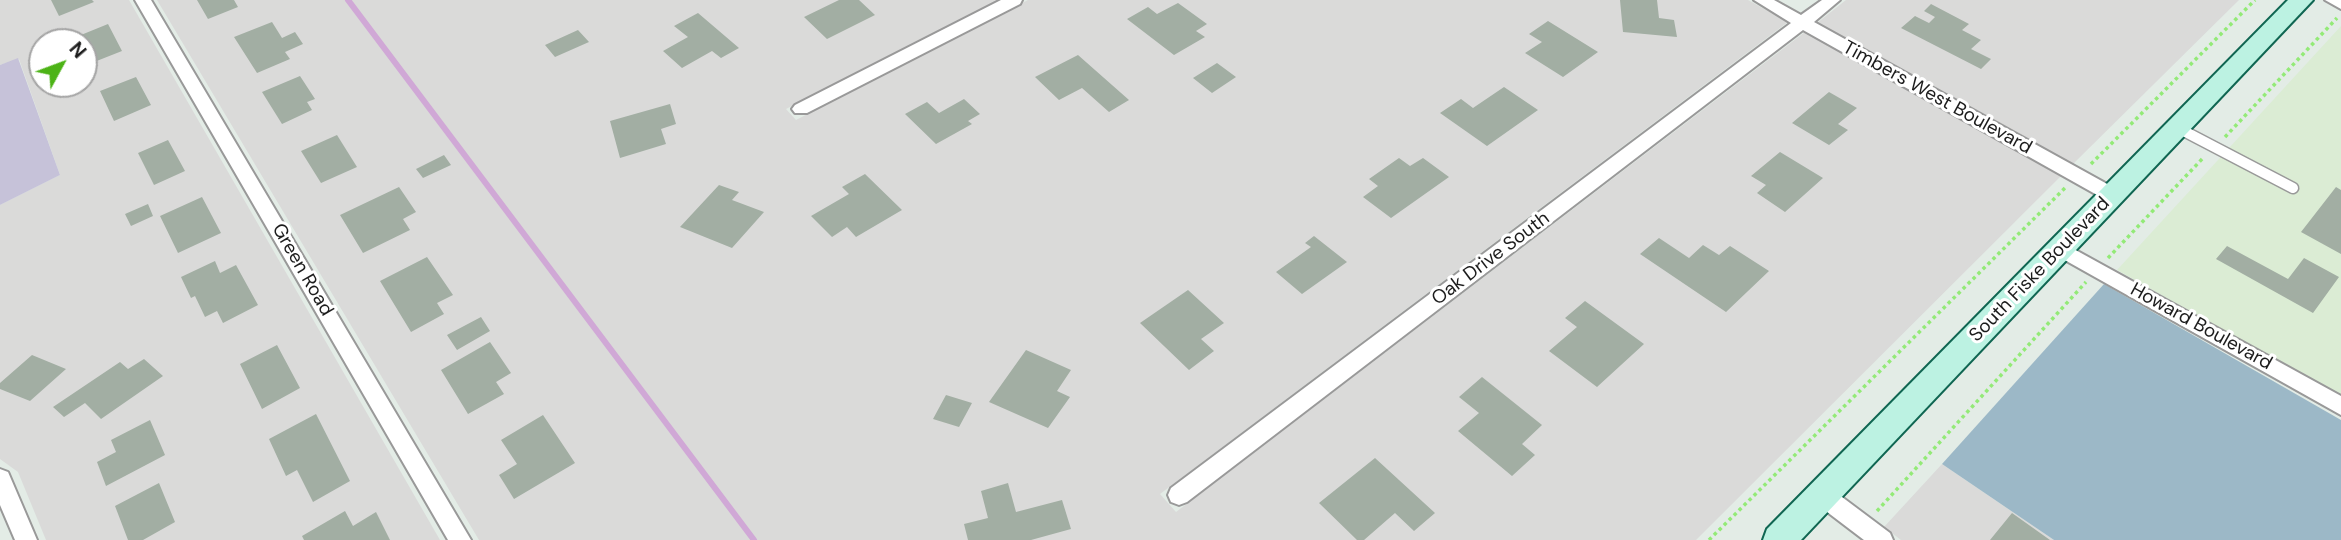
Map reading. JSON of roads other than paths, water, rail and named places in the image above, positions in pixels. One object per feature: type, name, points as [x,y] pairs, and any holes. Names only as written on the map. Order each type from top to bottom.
[{"type":"main road","name":"South Fiske Boulevard","points":[[1779,540],[2301,0]]},
{"type":"street","name":"Green Road","points":[[144,0],[460,540]]},
{"type":"street","points":[[801,109],[1014,0]]},
{"type":"street","name":"Timbers West Boulevard","points":[[1762,0],[2112,195]]},
{"type":"street","name":"Oak Drive South","points":[[1179,495],[1832,0]]},
{"type":"street","points":[[2333,0],[2341,4]]},
{"type":"street","name":"Howard Boulevard","points":[[2061,248],[2341,406]]},
{"type":"street","points":[[0,479],[26,540]]},
{"type":"street","points":[[1822,495],[1882,540]]},
{"type":"lane","points":[[2178,128],[2293,188]]},
{"type":"waterway","points":[[348,0],[754,540]]}]
